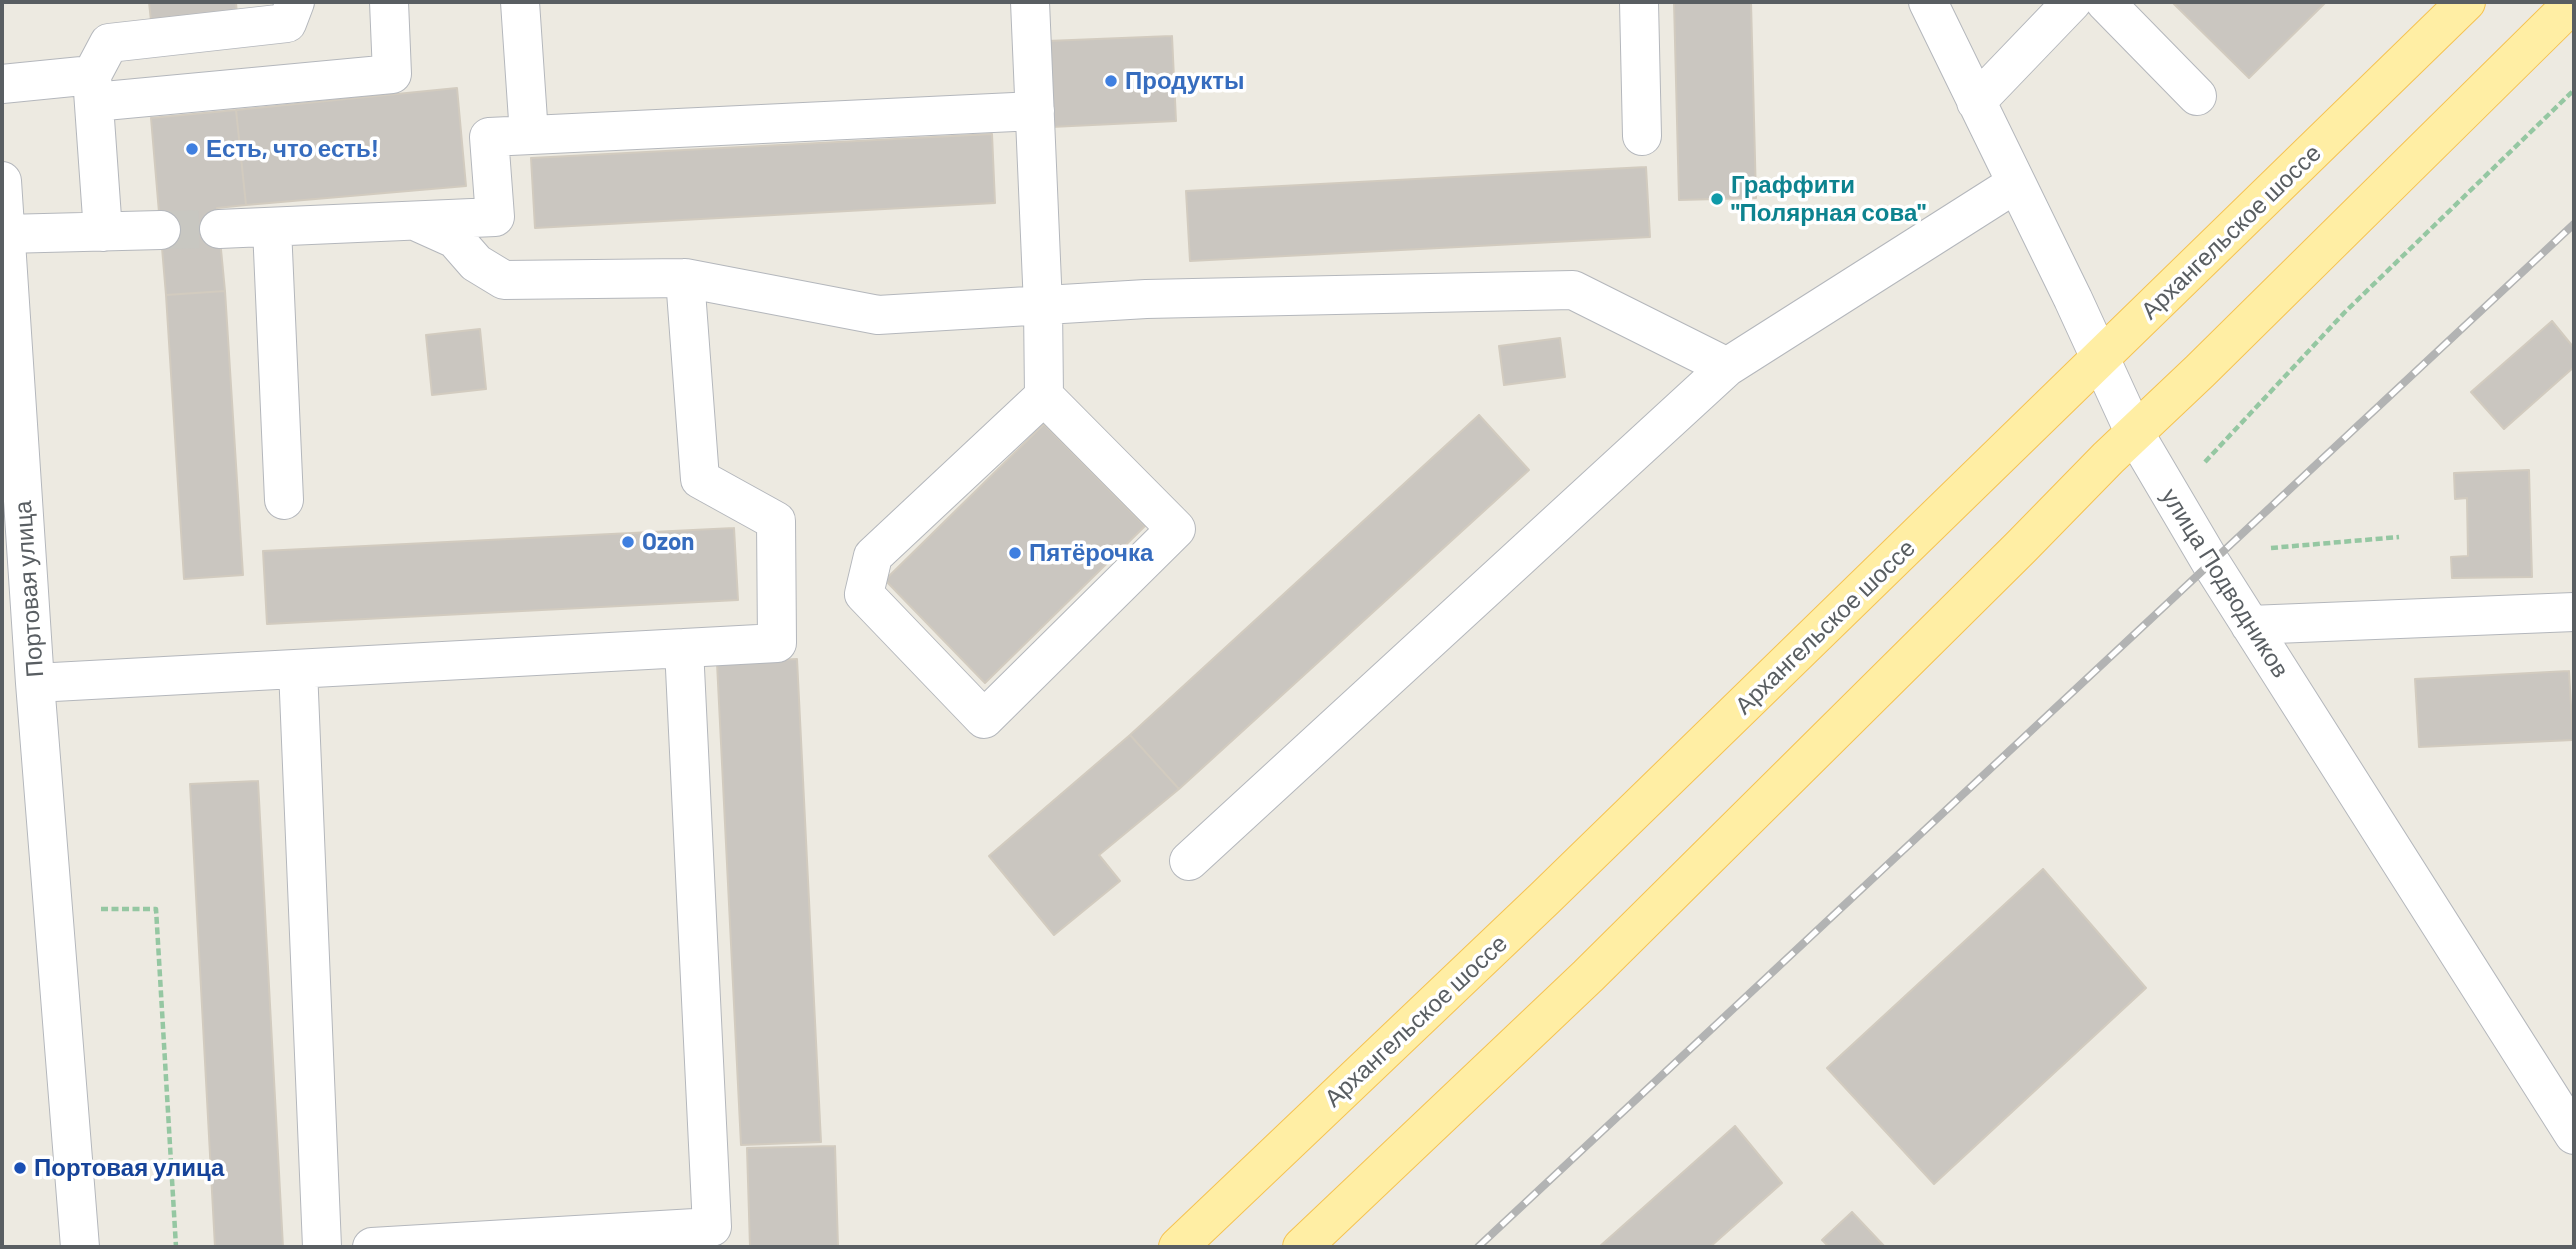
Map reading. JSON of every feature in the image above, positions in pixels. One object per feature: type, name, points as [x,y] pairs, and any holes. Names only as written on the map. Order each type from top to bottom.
[{"type":"main road","name":"Архангельское шоссе","points":[[1178,1247],[1545,898],[2466,2]]},
{"type":"main road","points":[[1302,1247],[1588,976],[2108,458],[2574,2]]},
{"type":"street","points":[[103,232],[93,88],[108,43],[287,23],[295,2]]},
{"type":"street","points":[[2,84],[93,88],[392,74],[389,2]]},
{"type":"street","points":[[520,2],[529,135]]},
{"type":"street","points":[[1030,2],[1043,306],[1044,396],[1176,529],[984,719],[864,593],[873,556],[1044,396]]},
{"type":"street","points":[[1639,2],[1642,136]]},
{"type":"street","name":"улица Подводников","points":[[1928,2],[2073,299],[2135,434],[2250,625],[2574,1135]]},
{"type":"street","points":[[1976,102],[2072,2]]},
{"type":"street","points":[[2105,2],[2197,96]]},
{"type":"street","points":[[219,229],[495,217],[489,137],[1035,111]]},
{"type":"street","name":"Портовая улица","points":[[2,181],[10,430],[36,683],[80,1247]]},
{"type":"street","points":[[1189,861],[1727,367],[2015,184]]},
{"type":"street","points":[[415,221],[455,239],[476,263],[505,280],[685,278],[878,315],[1146,299],[1573,290],[1727,367]]},
{"type":"street","points":[[272,228],[284,500]]},
{"type":"street","points":[[5,234],[162,230]]},
{"type":"street","points":[[36,683],[777,643],[776,521],[699,479],[685,278]]},
{"type":"street","points":[[2250,625],[2574,611]]},
{"type":"street","points":[[372,1247],[712,1227],[684,648]]},
{"type":"street","points":[[298,669],[322,1247]]},
{"type":"path","points":[[2205,462],[2345,312],[2574,90]]},
{"type":"path","points":[[2271,548],[2399,537]]},
{"type":"path","points":[[101,909],[156,909],[176,1247]]},
{"type":"building","points":[[149,2],[236,2],[237,16],[151,21]]},
{"type":"building","points":[[1674,2],[1751,2],[1756,198],[1679,200]]},
{"type":"building","points":[[2172,2],[2326,2],[2249,78]]},
{"type":"building","name":"Продукты","points":[[1172,36],[1176,121],[1051,127],[1047,41]]},
{"type":"building","points":[[457,88],[466,186],[246,205],[236,110]]},
{"type":"building","points":[[236,110],[246,205],[217,208],[225,291],[166,295],[151,118]]},
{"type":"building","points":[[992,134],[995,203],[535,228],[531,158]]},
{"type":"building","points":[[1646,167],[1650,237],[1190,261],[1186,191]]},
{"type":"building","points":[[225,291],[243,575],[184,579],[166,295]]},
{"type":"building","points":[[2552,321],[2574,348],[2574,367],[2504,429],[2471,392]]},
{"type":"building","points":[[480,329],[486,389],[432,395],[426,335]]},
{"type":"building","points":[[1560,338],[1565,377],[1504,385],[1499,346]]},
{"type":"building","points":[[1479,415],[1529,470],[1179,789],[1130,735]]},
{"type":"building","name":"Пятёрочка","points":[[1044,424],[1145,526],[985,683],[885,580]]},
{"type":"building","points":[[2529,470],[2532,577],[2452,578],[2451,557],[2468,556],[2467,498],[2455,499],[2454,473]]},
{"type":"building","points":[[734,528],[738,600],[267,624],[263,551]]},
{"type":"building","points":[[797,659],[821,1142],[741,1145],[717,663]]},
{"type":"building","points":[[2569,671],[2573,740],[2419,747],[2415,679]]},
{"type":"building","points":[[1130,735],[1179,789],[1099,855],[1120,881],[1054,935],[989,856]]},
{"type":"building","points":[[258,781],[283,1247],[215,1247],[190,784]]},
{"type":"building","points":[[2043,869],[2146,988],[1934,1184],[1827,1068]]},
{"type":"building","points":[[1735,1126],[1782,1183],[1710,1247],[1599,1247]]},
{"type":"building","points":[[835,1146],[838,1247],[750,1247],[747,1148]]},
{"type":"building","points":[[1852,1212],[1885,1247],[1829,1247],[1822,1240]]},
{"type":"tunnel","points":[[161,230],[219,229]]},
{"type":"railway","points":[[1478,1247],[2574,224]]},
{"type":"place","name":"Продукты","points":[[1111,81]]},
{"type":"place","name":"Есть, что есть!","points":[[192,149]]},
{"type":"place","name":"Граффити \"Полярная сова\"","points":[[1717,199]]},
{"type":"place","name":"Ozon","points":[[628,542]]},
{"type":"place","name":"Пятёрочка","points":[[1015,553]]},
{"type":"place","name":"Портовая улица","points":[[20,1168]]}]
